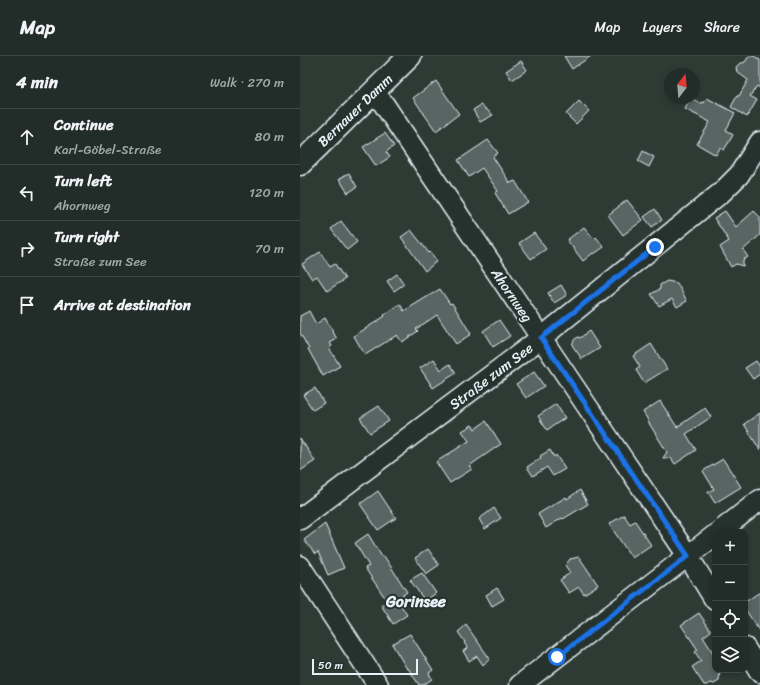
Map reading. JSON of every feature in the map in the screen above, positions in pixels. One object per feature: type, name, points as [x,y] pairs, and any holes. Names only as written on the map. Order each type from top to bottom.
[{"type":"main road","name":"Bernauer Damm","points":[[300,164],[410,56]]},
{"type":"street","name":"Ahornweg","points":[[373,92],[439,186],[688,556],[712,595]]},
{"type":"street","name":"Straße zum See","points":[[300,519],[541,338],[722,192],[739,175],[760,142]]},
{"type":"street","points":[[723,529],[760,500]]},
{"type":"street","points":[[520,685],[712,537]]},
{"type":"street","points":[[300,566],[378,685]]},
{"type":"street","points":[[748,653],[760,672]]},
{"type":"building","points":[[564,56],[591,56],[572,69]]},
{"type":"building","points":[[749,56],[754,56],[760,60],[760,88],[757,86],[750,96],[757,100],[747,117],[731,107],[748,80],[737,72],[736,67],[745,62]]},
{"type":"building","points":[[521,61],[527,70],[512,80],[506,71]]},
{"type":"building","points":[[436,81],[459,114],[436,131],[413,98]]},
{"type":"building","points":[[707,98],[735,113],[726,130],[733,135],[724,150],[720,148],[716,155],[697,144],[710,122],[685,109],[688,104],[701,104],[702,102],[704,103]]},
{"type":"building","points":[[579,101],[589,111],[576,124],[566,114]]},
{"type":"building","points":[[481,105],[493,115],[480,122],[473,110]]},
{"type":"building","points":[[385,133],[394,146],[386,152],[390,157],[376,166],[363,147]]},
{"type":"building","points":[[488,140],[498,153],[493,157],[510,183],[515,181],[528,202],[508,214],[495,193],[498,191],[482,168],[469,177],[458,160]]},
{"type":"building","points":[[643,151],[654,157],[649,167],[638,161]]},
{"type":"building","points":[[349,173],[357,187],[348,193],[339,179]]},
{"type":"building","points":[[627,200],[643,220],[623,235],[608,215]]},
{"type":"building","points":[[655,209],[662,220],[652,227],[644,217]]},
{"type":"building","points":[[725,211],[736,227],[754,211],[760,217],[760,235],[743,250],[748,257],[743,260],[743,266],[736,264],[731,267],[720,247],[729,241],[714,218]]},
{"type":"building","points":[[341,221],[357,242],[347,250],[331,229]]},
{"type":"building","points":[[584,227],[594,239],[596,237],[604,247],[583,261],[567,240]]},
{"type":"building","points":[[411,230],[437,261],[425,271],[401,237]]},
{"type":"building","points":[[534,233],[546,249],[531,259],[519,243]]},
{"type":"building","points":[[320,252],[330,267],[335,264],[345,279],[327,291],[317,276],[312,279],[302,264]]},
{"type":"building","points":[[397,274],[404,284],[394,291],[387,281]]},
{"type":"building","points":[[667,281],[677,283],[687,301],[677,307],[672,299],[659,306],[651,294],[660,289],[660,285]]},
{"type":"building","points":[[561,285],[567,295],[554,303],[548,293]]},
{"type":"building","points":[[440,289],[450,304],[452,303],[471,334],[456,344],[437,315],[416,329],[418,331],[402,342],[397,335],[365,355],[354,336],[385,316],[384,315],[400,304],[404,311]]},
{"type":"building","points":[[309,311],[316,324],[325,318],[337,339],[330,343],[332,346],[329,348],[340,366],[323,376],[300,333],[300,316]]},
{"type":"building","points":[[499,320],[510,336],[493,347],[483,331]]},
{"type":"building","points":[[589,331],[600,348],[582,359],[572,345],[574,340],[578,337],[580,338]]},
{"type":"building","points":[[651,344],[667,369],[644,383],[636,370],[640,367],[633,356]]},
{"type":"building","points":[[434,359],[441,370],[450,364],[456,373],[433,388],[420,368]]},
{"type":"building","points":[[756,361],[760,367],[760,374],[753,379],[745,368]]},
{"type":"building","points":[[534,372],[544,386],[526,398],[516,384]]},
{"type":"building","points":[[315,388],[324,403],[313,410],[303,395]]},
{"type":"building","points":[[660,401],[677,427],[705,408],[711,417],[686,434],[696,450],[675,464],[671,458],[663,458],[667,452],[643,412]]},
{"type":"building","points":[[556,404],[565,418],[547,430],[538,416]]},
{"type":"building","points":[[379,406],[389,421],[370,433],[360,418]]},
{"type":"building","points":[[760,413],[760,450],[744,424]]},
{"type":"building","points":[[486,421],[501,444],[469,466],[472,469],[450,483],[436,462],[469,441],[462,431],[472,425],[475,429]]},
{"type":"building","points":[[300,438],[315,461],[300,471]]},
{"type":"building","points":[[550,450],[554,457],[556,455],[565,469],[553,476],[547,467],[533,476],[527,467]]},
{"type":"building","points":[[723,459],[741,487],[715,503],[708,492],[714,489],[703,471]]},
{"type":"building","points":[[580,490],[588,504],[546,528],[538,514],[566,497],[567,499]]},
{"type":"building","points":[[378,491],[396,518],[378,530],[360,504]]},
{"type":"building","points":[[494,508],[501,518],[485,529],[479,519]]},
{"type":"building","points":[[624,515],[630,524],[635,521],[651,545],[632,558],[609,524]]},
{"type":"building","points":[[325,524],[344,568],[328,575],[318,552],[315,554],[304,540]]},
{"type":"building","points":[[368,534],[382,557],[384,556],[407,592],[397,599],[407,615],[393,624],[381,605],[387,601],[365,568],[369,566],[355,543]]},
{"type":"building","points":[[428,549],[439,565],[426,574],[415,558]]},
{"type":"building","points":[[579,557],[598,585],[584,594],[579,587],[569,593],[560,580],[570,573],[565,565],[570,559]]},
{"type":"building","points":[[422,573],[436,593],[425,601],[410,580]]},
{"type":"building","points":[[497,588],[504,599],[492,606],[486,595]]},
{"type":"building","points":[[760,592],[760,632],[748,614],[748,600]]},
{"type":"building","points":[[699,613],[711,631],[703,637],[712,651],[712,673],[720,673],[719,681],[714,684],[711,683],[704,685],[692,667],[701,661],[695,652],[698,650],[681,625]]},
{"type":"building","points":[[466,625],[490,659],[483,665],[477,656],[469,661],[463,651],[468,648],[458,632]]},
{"type":"building","points":[[410,634],[433,670],[429,673],[432,679],[423,685],[419,685],[408,668],[407,669],[392,644]]},
{"type":"district","name":"Gorinsee","points":[[416,601]]},
{"type":"route","points":[[557,657],[688,556],[541,338],[655,247]]}]
